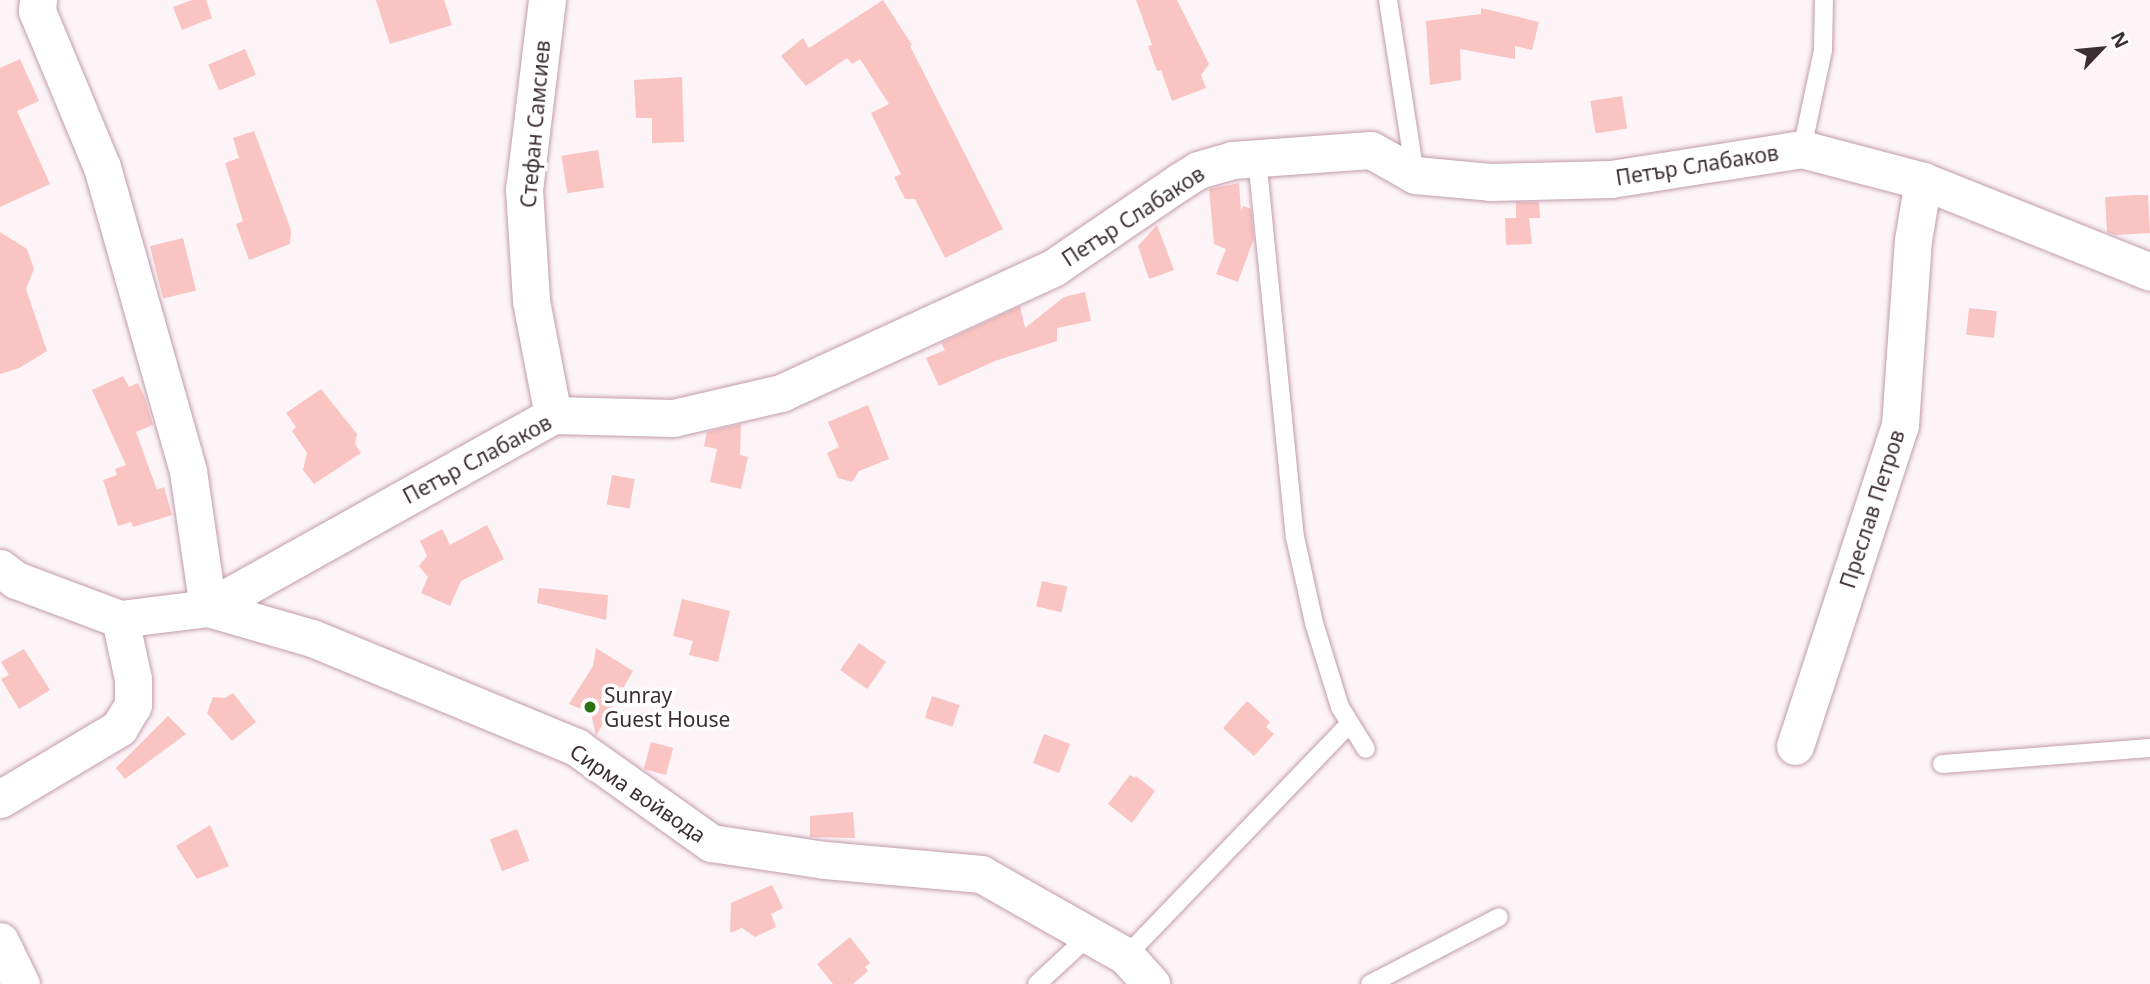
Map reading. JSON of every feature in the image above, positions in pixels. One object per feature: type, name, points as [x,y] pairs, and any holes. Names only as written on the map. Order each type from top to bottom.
[{"type":"street","points":[[38,0],[37,11],[102,167],[188,471],[208,608]]},
{"type":"street","name":"Стефан Самсиев","points":[[547,0],[524,189],[531,301],[553,415]]},
{"type":"street","name":"Петър Слабаков","points":[[208,608],[553,415],[673,418],[782,393],[1053,268],[1198,170],[1231,160],[1371,150],[1415,175],[1490,182],[1611,179],[1802,149],[1923,181],[2150,272]]},
{"type":"street","name":"Преслав Петров","points":[[1795,746],[1900,425],[1913,240],[1923,181]]},
{"type":"street","name":"Сирма войвода","points":[[0,568],[16,580],[120,619],[208,608],[312,638],[576,747],[710,843],[825,860],[981,874],[1126,956],[1151,984]]},
{"type":"street","points":[[0,799],[119,728],[133,705],[133,679],[120,619]]},
{"type":"street","points":[[0,941],[21,984]]},
{"type":"lane","points":[[1388,0],[1415,175]]},
{"type":"lane","points":[[1802,149],[1823,50],[1824,0]]},
{"type":"lane","points":[[1257,158],[1295,537],[1314,623],[1340,707],[1348,725],[1366,749]]},
{"type":"lane","points":[[1126,956],[1348,725]]},
{"type":"lane","points":[[1942,764],[2150,748]]},
{"type":"lane","points":[[1370,984],[1499,917]]},
{"type":"lane","points":[[1037,984],[1090,935]]},
{"type":"building","points":[[192,0],[206,0],[212,18],[182,30],[173,7]]},
{"type":"building","points":[[376,0],[444,0],[452,25],[390,44]]},
{"type":"building","points":[[883,0],[912,45],[910,46],[1003,229],[945,258],[915,199],[905,199],[894,177],[901,174],[871,113],[889,104],[860,59],[852,64],[847,58],[806,86],[781,56],[803,38],[809,48]]},
{"type":"building","points":[[1136,0],[1177,0],[1209,64],[1201,75],[1206,88],[1172,101],[1161,70],[1157,71],[1148,46],[1152,45]]},
{"type":"building","points":[[1481,8],[1539,22],[1532,50],[1515,46],[1515,59],[1460,49],[1461,80],[1430,85],[1426,21],[1481,14]]},
{"type":"building","points":[[245,49],[256,75],[219,90],[208,65]]},
{"type":"building","points":[[20,59],[39,101],[17,111],[50,184],[0,207],[0,68]]},
{"type":"building","points":[[682,77],[684,142],[652,143],[652,118],[636,118],[634,80]]},
{"type":"building","points":[[1622,96],[1627,129],[1596,134],[1590,101]]},
{"type":"building","points":[[254,131],[291,230],[290,244],[249,260],[236,224],[243,221],[225,163],[239,158],[233,138]]},
{"type":"building","points":[[598,150],[604,188],[567,193],[561,156]]},
{"type":"building","points":[[1239,183],[1241,211],[1243,206],[1251,209],[1254,238],[1238,282],[1216,274],[1226,249],[1214,244],[1209,189]]},
{"type":"building","points":[[2148,195],[2150,233],[2115,235],[2107,232],[2105,197]]},
{"type":"building","points":[[1516,202],[1539,202],[1540,218],[1529,218],[1532,244],[1506,245],[1505,218],[1516,218]]},
{"type":"building","points":[[1157,225],[1174,270],[1149,279],[1138,246]]},
{"type":"building","points":[[0,232],[27,249],[34,269],[26,289],[47,351],[19,368],[0,374]]},
{"type":"building","points":[[183,238],[196,290],[163,299],[150,246]]},
{"type":"building","points":[[1085,292],[1091,321],[1057,328],[1057,341],[995,361],[939,386],[926,358],[945,350],[941,343],[1020,306],[1025,328],[1064,297]]},
{"type":"building","points":[[1969,308],[1997,311],[1994,338],[1966,335]]},
{"type":"building","points":[[123,376],[129,387],[138,383],[145,398],[153,425],[136,432],[157,490],[164,487],[172,515],[133,527],[131,522],[118,526],[103,480],[117,475],[115,469],[126,465],[92,390]]},
{"type":"building","points":[[321,389],[357,434],[355,444],[361,453],[314,484],[303,470],[307,453],[292,431],[296,427],[286,413]]},
{"type":"building","points":[[868,405],[889,459],[859,471],[852,482],[838,478],[827,453],[839,447],[828,422]]},
{"type":"building","points":[[741,424],[740,455],[748,457],[741,489],[710,482],[717,449],[704,446],[707,432]]},
{"type":"building","points":[[612,475],[635,479],[629,509],[607,505]]},
{"type":"building","points":[[487,525],[504,559],[461,581],[450,606],[421,593],[428,577],[419,566],[427,556],[420,541],[442,529],[450,545]]},
{"type":"building","points":[[1042,581],[1067,587],[1061,612],[1036,606]]},
{"type":"building","points":[[539,588],[608,595],[606,620],[537,603]]},
{"type":"building","points":[[682,599],[730,611],[718,662],[689,655],[693,641],[673,636]]},
{"type":"building","points":[[859,643],[886,662],[867,689],[840,670]]},
{"type":"building","points":[[596,648],[633,671],[596,736],[591,713],[569,704],[593,666]]},
{"type":"building","points":[[24,649],[50,690],[19,709],[1,679],[9,675],[1,662]]},
{"type":"building","points":[[233,693],[256,722],[232,741],[207,713],[213,697],[225,698]]},
{"type":"building","points":[[932,696],[960,705],[952,727],[925,718]]},
{"type":"building","points":[[1247,701],[1270,722],[1266,727],[1274,734],[1254,756],[1223,728]]},
{"type":"building","points":[[168,716],[186,734],[125,779],[116,768]]},
{"type":"building","points":[[1044,734],[1070,744],[1059,773],[1033,763]]},
{"type":"building","points":[[651,742],[673,748],[666,775],[644,769]]},
{"type":"building","points":[[1130,775],[1135,778],[1136,776],[1155,791],[1132,823],[1108,804]]},
{"type":"building","points":[[853,812],[855,838],[810,837],[810,816]]},
{"type":"building","points":[[210,825],[229,866],[197,879],[176,846]]},
{"type":"building","points":[[517,829],[529,861],[502,871],[490,839]]},
{"type":"building","points":[[772,885],[783,908],[771,914],[776,927],[755,937],[742,928],[730,933],[731,903]]},
{"type":"building","points":[[850,937],[870,963],[865,967],[868,971],[853,984],[833,984],[817,964]]},
{"type":"place","name":"Sunray Guest House","points":[[590,707]]}]
